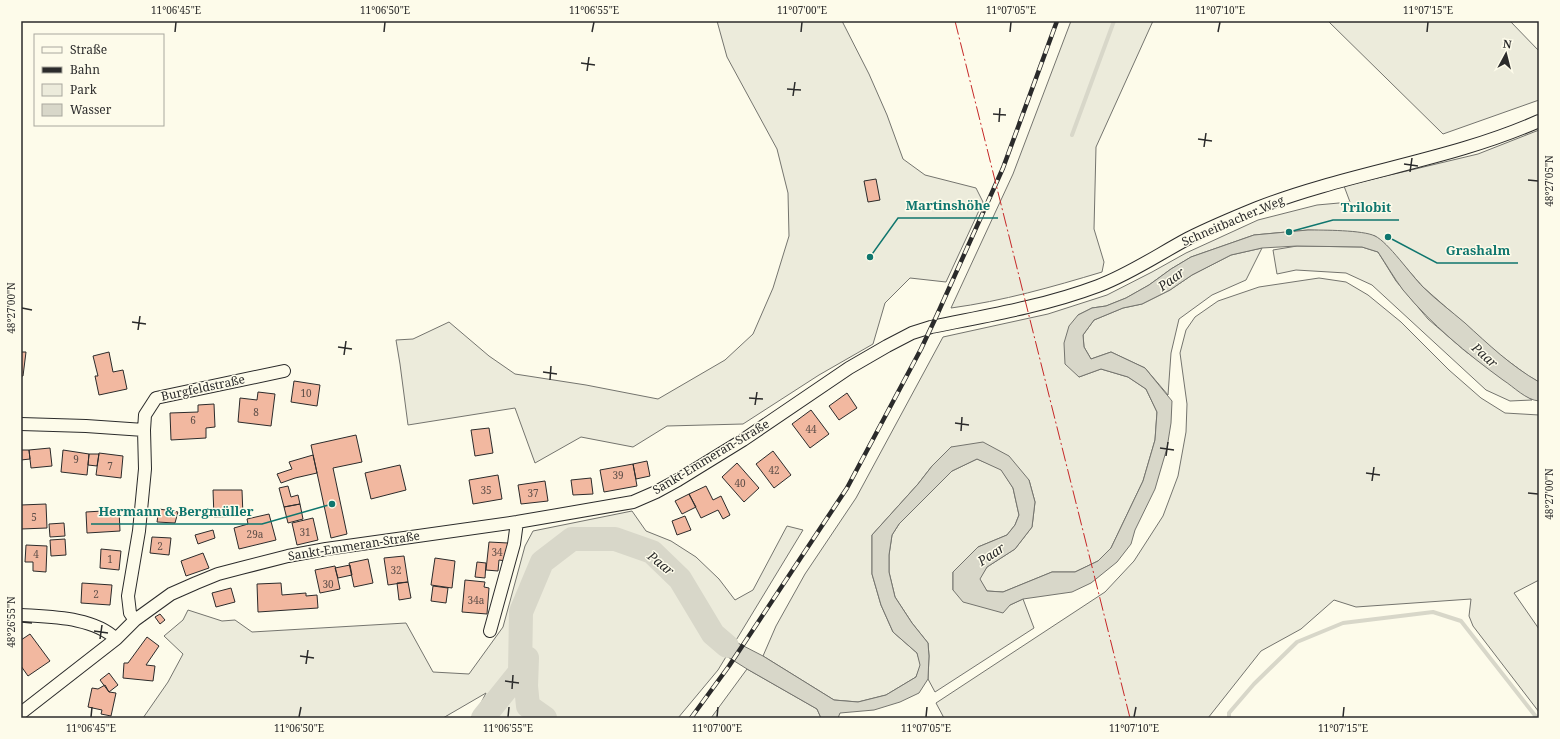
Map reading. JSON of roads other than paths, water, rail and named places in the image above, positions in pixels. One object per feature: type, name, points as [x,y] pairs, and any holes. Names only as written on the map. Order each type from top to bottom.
[{"type":"street","name":"Schneitbacher Weg","points":[[887,346],[912,333],[931,327],[978,318],[1047,301],[1097,286],[1126,274],[1190,237],[1258,208],[1311,190],[1457,150],[1539,121]]},
{"type":"street","name":"Sankt-Emmeran-Straße","points":[[21,713],[116,639],[135,620],[171,594],[196,583],[218,574],[303,553],[361,543],[517,522],[633,502],[656,492],[743,440],[849,368],[887,346]]},
{"type":"street","name":"Burgfeldstraße","points":[[135,620],[130,613],[128,596],[142,505],[145,469],[145,415],[156,398],[284,371]]},
{"type":"street","points":[[21,424],[144,430]]},
{"type":"street","points":[[490,631],[514,544],[517,522]]},
{"type":"street","points":[[21,615],[53,617],[97,626],[109,631],[116,639]]},
{"type":"water","points":[[1308,230],[1362,233],[1375,236],[1380,239],[1433,296],[1509,362],[1539,382],[1539,401],[1520,393],[1438,327],[1403,290],[1378,252],[1362,247],[1297,246],[1262,248],[1231,255],[1192,275],[1170,290],[1142,304],[1123,308],[1094,320],[1083,335],[1084,347],[1091,359],[1111,352],[1145,368],[1172,401],[1171,423],[1167,448],[1155,489],[1135,530],[1131,544],[1117,562],[1091,583],[1072,592],[1023,599],[1010,605],[1003,613],[963,602],[953,590],[953,572],[978,547],[1007,535],[1015,525],[1019,515],[1013,488],[1001,470],[977,459],[952,471],[899,524],[892,535],[889,555],[889,572],[895,597],[912,623],[928,643],[928,679],[919,693],[900,702],[874,710],[840,713],[838,718],[821,718],[817,709],[712,647],[700,624],[709,621],[730,639],[763,656],[834,700],[858,702],[886,695],[916,677],[920,665],[917,653],[893,632],[881,605],[872,574],[872,535],[918,484],[932,466],[951,447],[983,442],[1009,456],[1029,480],[1035,502],[1032,527],[1015,549],[987,567],[980,579],[987,591],[1003,592],[1052,572],[1075,572],[1098,561],[1111,548],[1143,481],[1155,440],[1157,412],[1146,389],[1128,377],[1101,369],[1079,377],[1065,364],[1064,343],[1069,326],[1078,315],[1092,308],[1106,306],[1126,298],[1149,285],[1191,257],[1254,235]]},
{"type":"waterway","points":[[1072,135],[1114,21]]},
{"type":"waterway","name":"Paar","points":[[483,718],[520,672],[521,612],[542,562],[572,539],[615,539],[652,552],[680,579],[713,634],[727,646]]},
{"type":"waterway","points":[[1229,718],[1229,713],[1254,684],[1297,642],[1343,623],[1433,612],[1461,621],[1537,718]]},
{"type":"waterway","name":"Paar","points":[[527,658],[526,686],[528,706],[545,718]]},
{"type":"railway","points":[[691,718],[729,666],[847,488],[921,349],[1003,168],[1057,21]]},
{"type":"place","name":"Trilobit","points":[[1289,232]]},
{"type":"place","name":"Grashalm","points":[[1388,237]]},
{"type":"place","name":"Martinshöhe","points":[[870,257]]},
{"type":"place","name":"Hermann & Bergmüller","points":[[332,504]]}]
